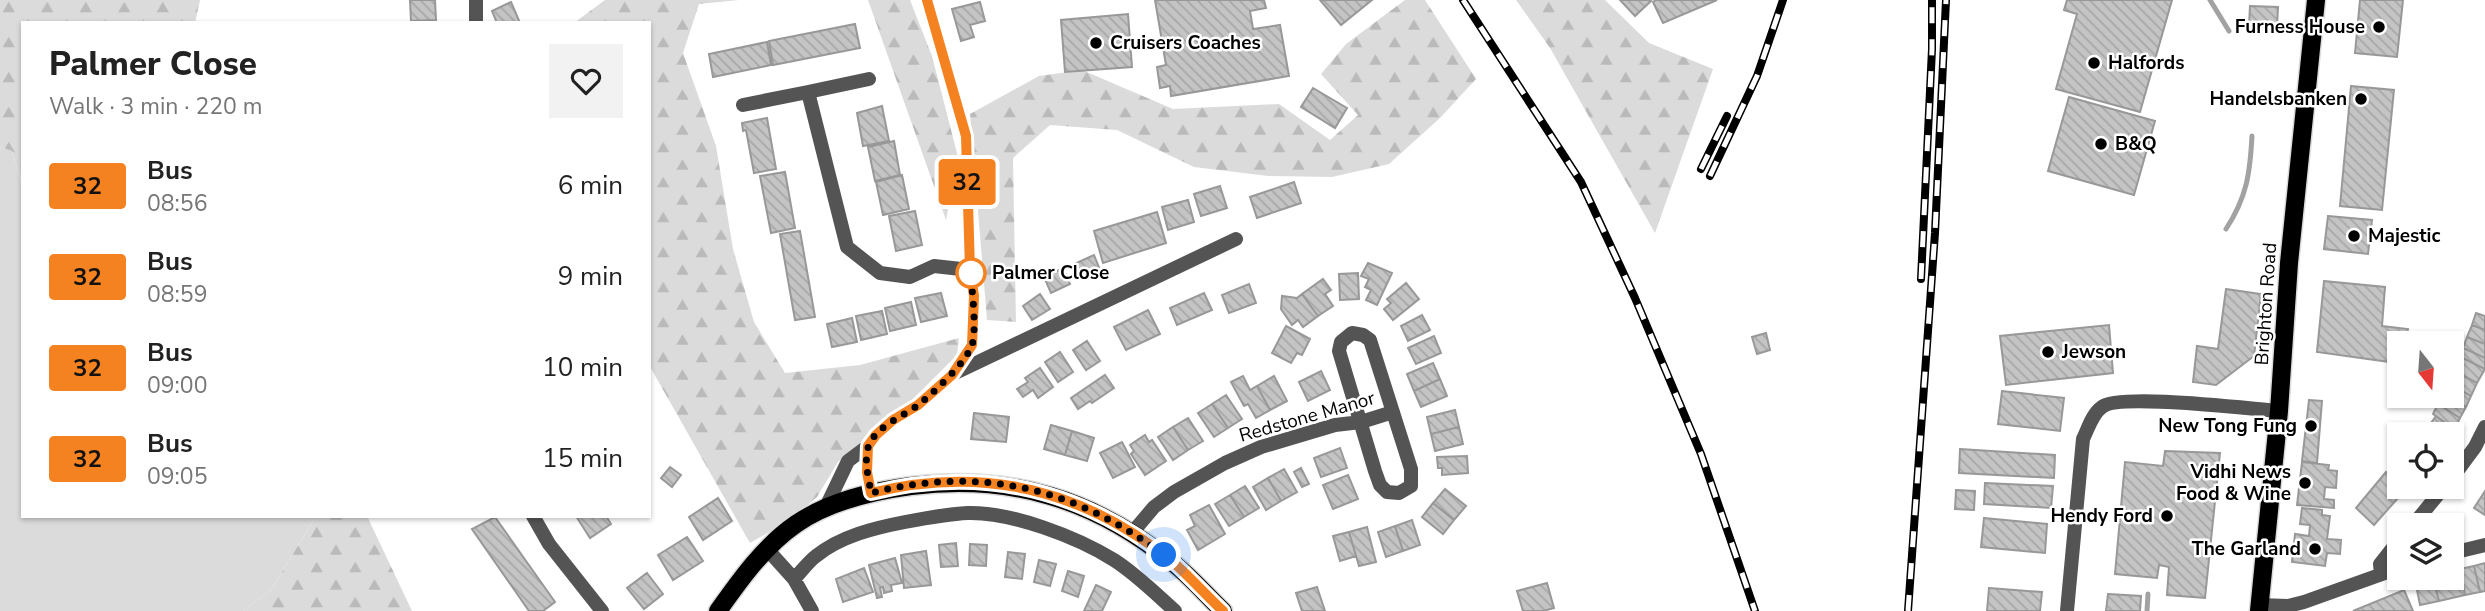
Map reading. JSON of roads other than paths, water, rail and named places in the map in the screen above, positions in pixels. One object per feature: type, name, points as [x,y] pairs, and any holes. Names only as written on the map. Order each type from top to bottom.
[{"type":"main road","name":"Brighton Road","points":[[2259,608],[2279,411],[2289,263],[2316,0]]},
{"type":"main road","points":[[718,611],[767,550],[796,524],[825,509],[871,493],[944,482],[975,482],[1013,486],[1077,503],[1132,533],[1175,564],[1223,611]]},
{"type":"street","points":[[475,21],[476,0]]},
{"type":"street","points":[[825,509],[848,461],[868,446],[893,420],[918,405],[952,375],[972,345],[974,296],[970,270],[966,136],[927,0]]},
{"type":"street","points":[[743,105],[869,79]]},
{"type":"street","points":[[808,92],[847,247],[880,273],[910,276],[934,266],[970,270]]},
{"type":"street","points":[[952,375],[1236,239]]},
{"type":"street","points":[[1352,333],[1363,335],[1370,340],[1393,412],[1412,478],[1411,485],[1399,493],[1387,492],[1380,485],[1339,351],[1340,342],[1352,333]]},
{"type":"street","points":[[2067,611],[2083,439],[2095,414],[2103,405],[2130,400],[2279,411]]},
{"type":"street","name":"Redstone Manor","points":[[1132,533],[1154,507],[1174,492],[1225,463],[1261,447],[1393,412]]},
{"type":"street","points":[[2464,462],[2485,427]]},
{"type":"street","points":[[868,446],[867,472],[871,493]]},
{"type":"street","points":[[2423,513],[2434,499]]},
{"type":"street","points":[[794,579],[816,556],[846,538],[901,523],[970,513],[1002,517],[1036,526],[1090,546],[1116,561],[1175,611]]},
{"type":"street","points":[[534,518],[549,544],[601,611]]},
{"type":"street","points":[[2464,549],[2485,545]]},
{"type":"street","points":[[767,550],[794,579],[812,611]]},
{"type":"street","points":[[2381,574],[2380,564],[2387,555]]},
{"type":"street","points":[[2259,608],[2304,603],[2387,572]]},
{"type":"waterway","points":[[2210,0],[2229,31]]},
{"type":"waterway","points":[[2226,229],[2239,206],[2246,184],[2252,136]]},
{"type":"waterway","points":[[2147,611],[2148,594]]},
{"type":"railway","points":[[1463,0],[1581,182],[1635,298],[1701,454],[1755,611]]},
{"type":"railway","points":[[1710,176],[1757,76],[1783,0]]},
{"type":"railway","points":[[1921,279],[1932,0]]},
{"type":"railway","points":[[1908,611],[1935,233],[1946,0]]},
{"type":"railway","points":[[1701,169],[1727,116]]},
{"type":"place","name":"Furness House","points":[[2379,27]]},
{"type":"place","name":"Cruisers Coaches","points":[[1096,43]]},
{"type":"place","name":"Halfords","points":[[2094,63]]},
{"type":"place","name":"Handelsbanken","points":[[2361,99]]},
{"type":"place","name":"B&Q","points":[[2101,144]]},
{"type":"place","name":"Majestic","points":[[2354,236]]},
{"type":"place","name":"Palmer Close","points":[[971,273]]},
{"type":"place","name":"Jewson","points":[[2048,352]]},
{"type":"place","name":"New Tong Fung","points":[[2311,426]]},
{"type":"place","name":"Vidhi News Food & Wine","points":[[2305,483]]},
{"type":"place","name":"Hendy Ford","points":[[2167,516]]},
{"type":"place","name":"The Garland","points":[[2315,549]]}]
